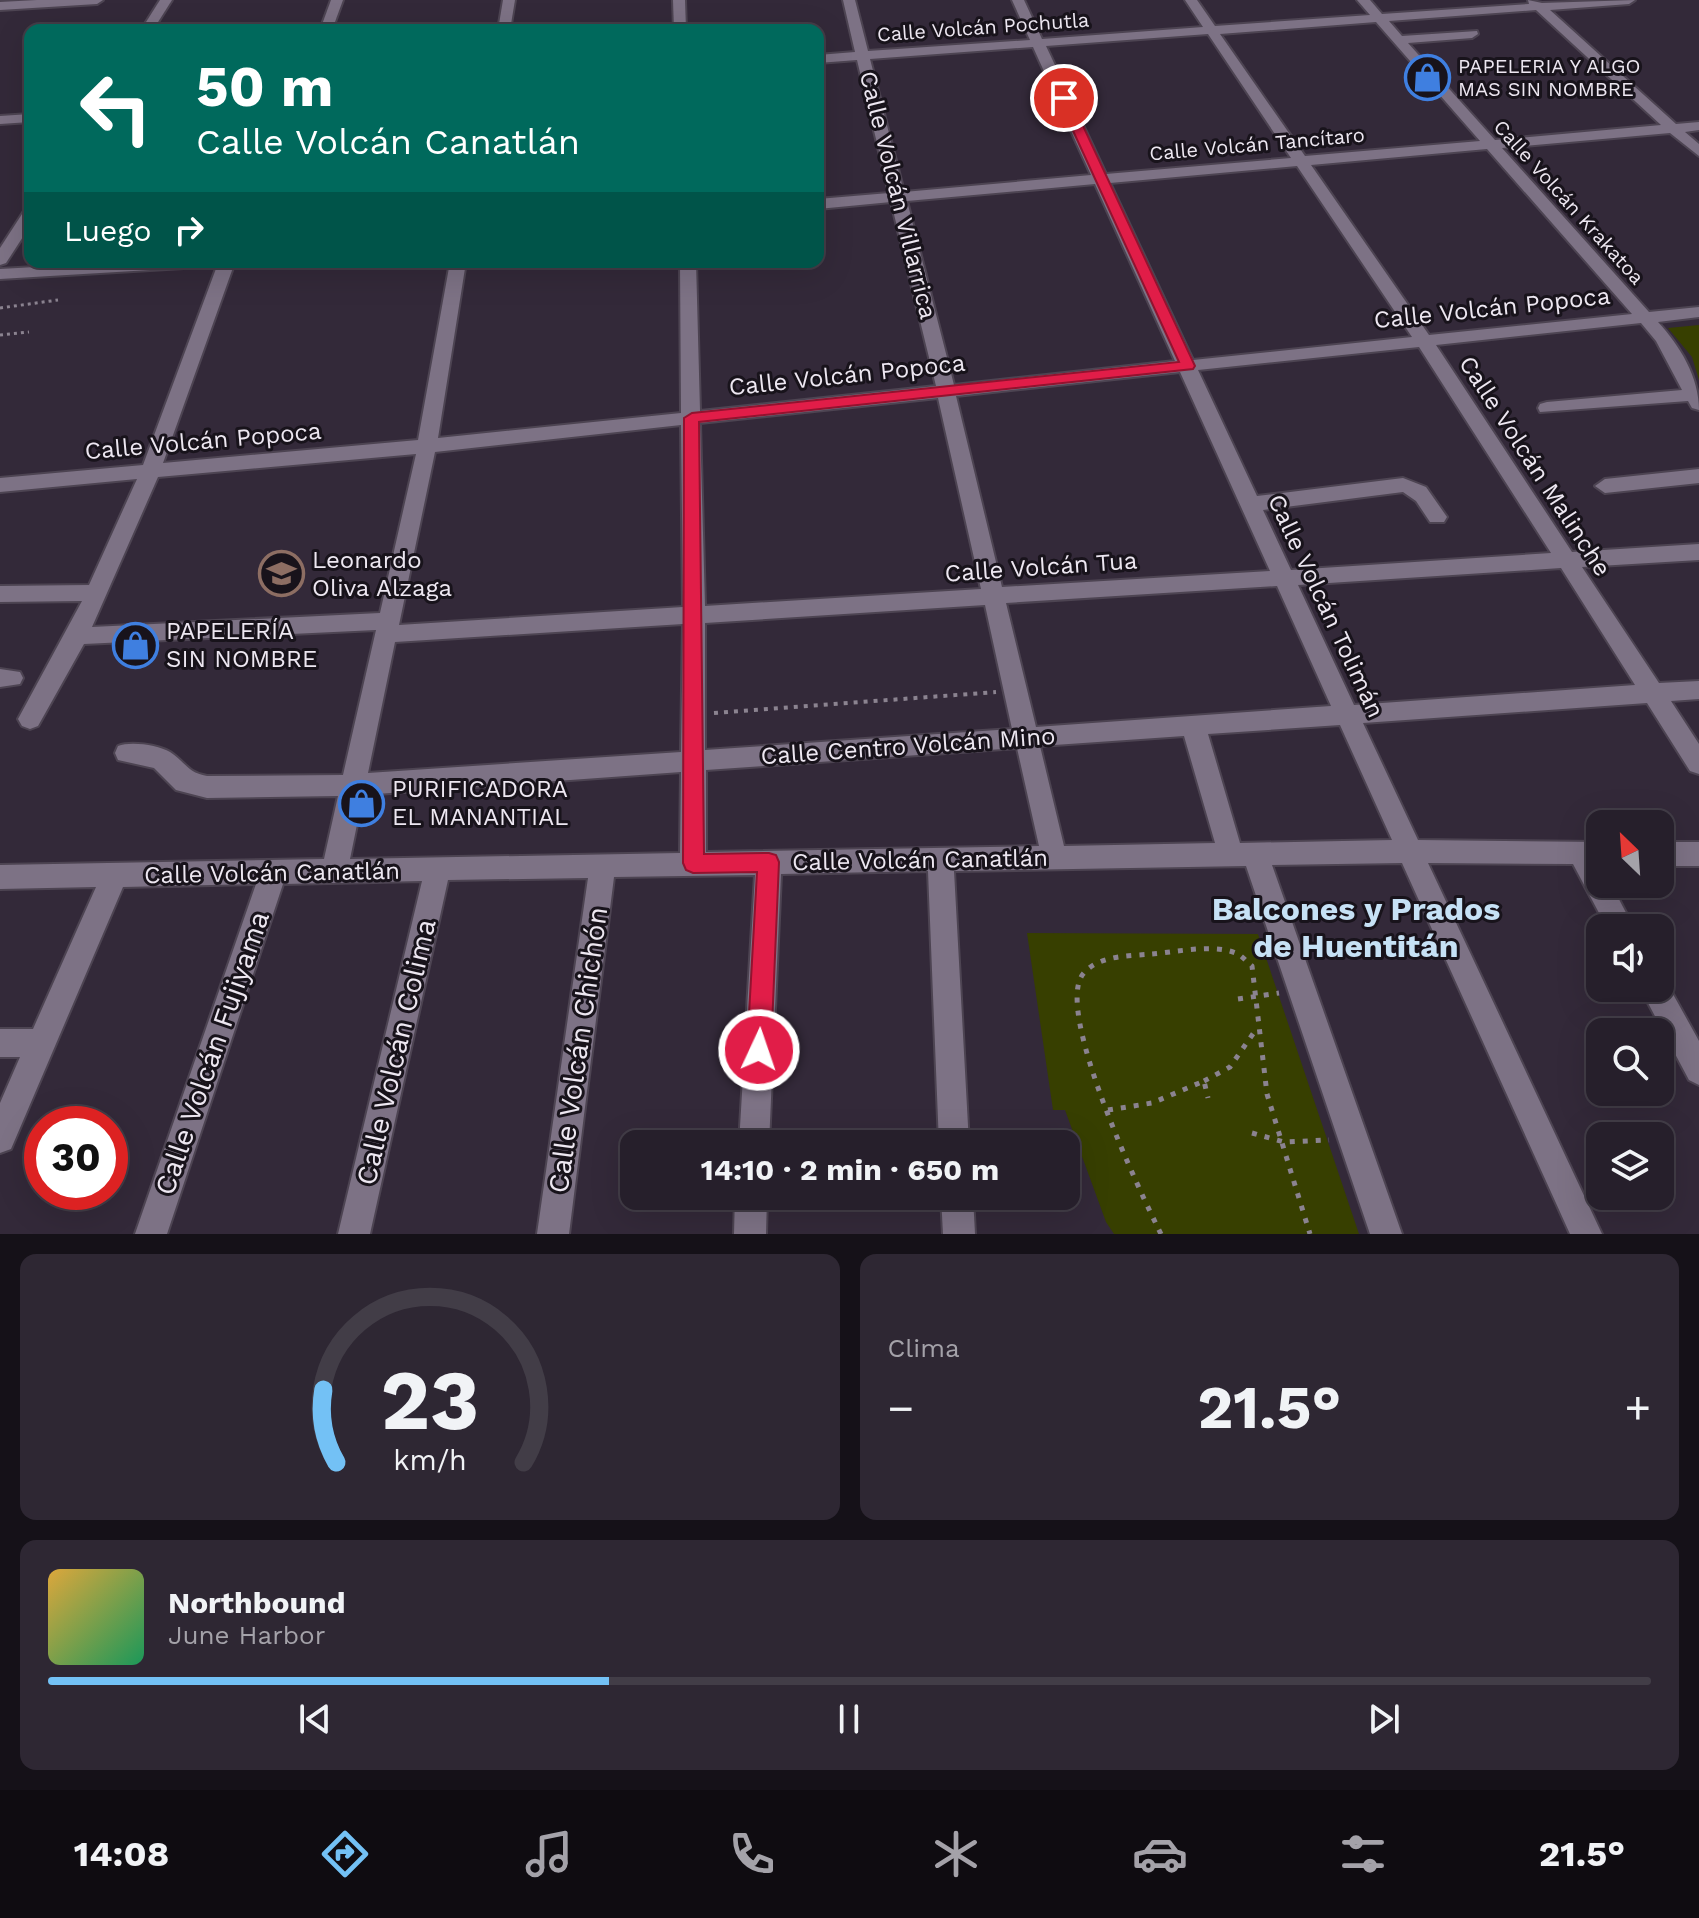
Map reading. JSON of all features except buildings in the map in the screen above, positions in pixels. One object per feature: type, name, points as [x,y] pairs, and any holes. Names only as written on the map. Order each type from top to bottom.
[{"type":"street","points":[[0,6],[97,0]]},
{"type":"street","points":[[151,24],[166,0]]},
{"type":"street","points":[[328,24],[337,0]]},
{"type":"street","points":[[505,24],[509,0]]},
{"type":"street","points":[[679,0],[680,24]]},
{"type":"street","name":"Calle Volcán Villarrica","points":[[849,0],[946,391],[1054,857]]},
{"type":"street","name":"Calle Volcán Tolimán","points":[[1018,0],[1586,1234]]},
{"type":"street","name":"Calle Volcán Malinche","points":[[1191,0],[1424,341],[1699,764]]},
{"type":"street","name":"Calle Volcán Krakatoa","points":[[1363,0],[1646,318],[1670,348],[1696,400]]},
{"type":"street","name":"Calle Volcán Pochutla","points":[[824,59],[1379,18],[1536,3],[1629,0]]},
{"type":"street","points":[[1536,3],[1699,152]]},
{"type":"street","points":[[1398,40],[1472,34]]},
{"type":"street","points":[[0,120],[24,118]]},
{"type":"street","name":"Calle Volcán Tancítaro","points":[[824,203],[1699,126]]},
{"type":"street","points":[[0,260],[24,223]]},
{"type":"street","points":[[0,274],[106,268]]},
{"type":"street","points":[[30,719],[77,636],[150,473],[225,268]]},
{"type":"street","points":[[334,872],[427,446],[457,268]]},
{"type":"street","points":[[688,268],[694,615],[693,863]]},
{"type":"street","name":"Calle Volcán Popoca","points":[[0,485],[427,446],[1699,312]]},
{"type":"street","points":[[1547,408],[1696,400]]},
{"type":"street","points":[[1605,486],[1699,476]]},
{"type":"street","points":[[1251,504],[1403,485],[1421,492],[1437,517]]},
{"type":"street","name":"Calle Volcán Tua","points":[[77,636],[388,628],[694,615],[1699,552]]},
{"type":"street","points":[[0,594],[95,593]]},
{"type":"street","name":"Calle Centro Volcán Mino","points":[[127,753],[161,759],[185,783],[207,787],[353,785],[1699,690]]},
{"type":"street","points":[[1193,725],[1243,854],[1302,988],[1386,1234]]},
{"type":"street","name":"Calle Volcán Canatlán","points":[[0,877],[1411,851],[1586,853]]},
{"type":"street","points":[[1674,854],[1699,854]]},
{"type":"street","points":[[940,860],[953,1130]]},
{"type":"street","points":[[755,1130],[769,862]]},
{"type":"street","name":"Calle Volcán Chichón","points":[[553,1234],[603,866]]},
{"type":"street","name":"Calle Volcán Colima","points":[[354,1234],[438,869]]},
{"type":"street","name":"Calle Volcán Fujiyama","points":[[151,1234],[273,873]]},
{"type":"street","points":[[0,1138],[114,876]]},
{"type":"street","points":[[1662,1002],[1699,1070]]},
{"type":"street","points":[[0,1043],[41,1043]]},
{"type":"street","points":[[750,1234],[751,1210]]},
{"type":"street","points":[[958,1210],[959,1234]]},
{"type":"path","points":[[0,308],[58,300]]},
{"type":"path","points":[[0,335],[29,332]]},
{"type":"path","points":[[694,714],[1014,691]]},
{"type":"path","points":[[1161,1234],[1133,1180],[1078,1022],[1077,984],[1089,969],[1116,957],[1188,951],[1237,954],[1252,966],[1267,1094],[1310,1234]]},
{"type":"path","points":[[1238,999],[1302,988]]},
{"type":"path","points":[[1108,1110],[1152,1103],[1230,1067],[1257,1028]]},
{"type":"path","points":[[1204,1081],[1208,1098]]},
{"type":"path","points":[[1252,1133],[1284,1142],[1352,1139]]},
{"type":"green space","points":[[1699,325],[1699,380],[1692,357],[1668,328]]},
{"type":"green space","points":[[1027,933],[1258,934],[1359,1234],[1114,1234],[1106,1222],[1080,1151],[1080,1130],[1072,1130],[1065,1110],[1053,1110]]},
{"type":"place","name":"PAPELERIA Y ALGO MAS SIN NOMBRE","points":[[1427,77]]},
{"type":"place","name":"Leonardo Oliva Alzaga","points":[[281,574]]},
{"type":"place","name":"PAPELERÍA SIN NOMBRE","points":[[135,645]]},
{"type":"place","name":"PURIFICADORA EL MANANTIAL","points":[[361,803]]},
{"type":"district","name":"Balcones y Prados de Huentitán","points":[[1356,928]]},
{"type":"route","points":[[759,1050],[769,862],[693,863],[692,418],[1188,366],[1064,98]]}]
